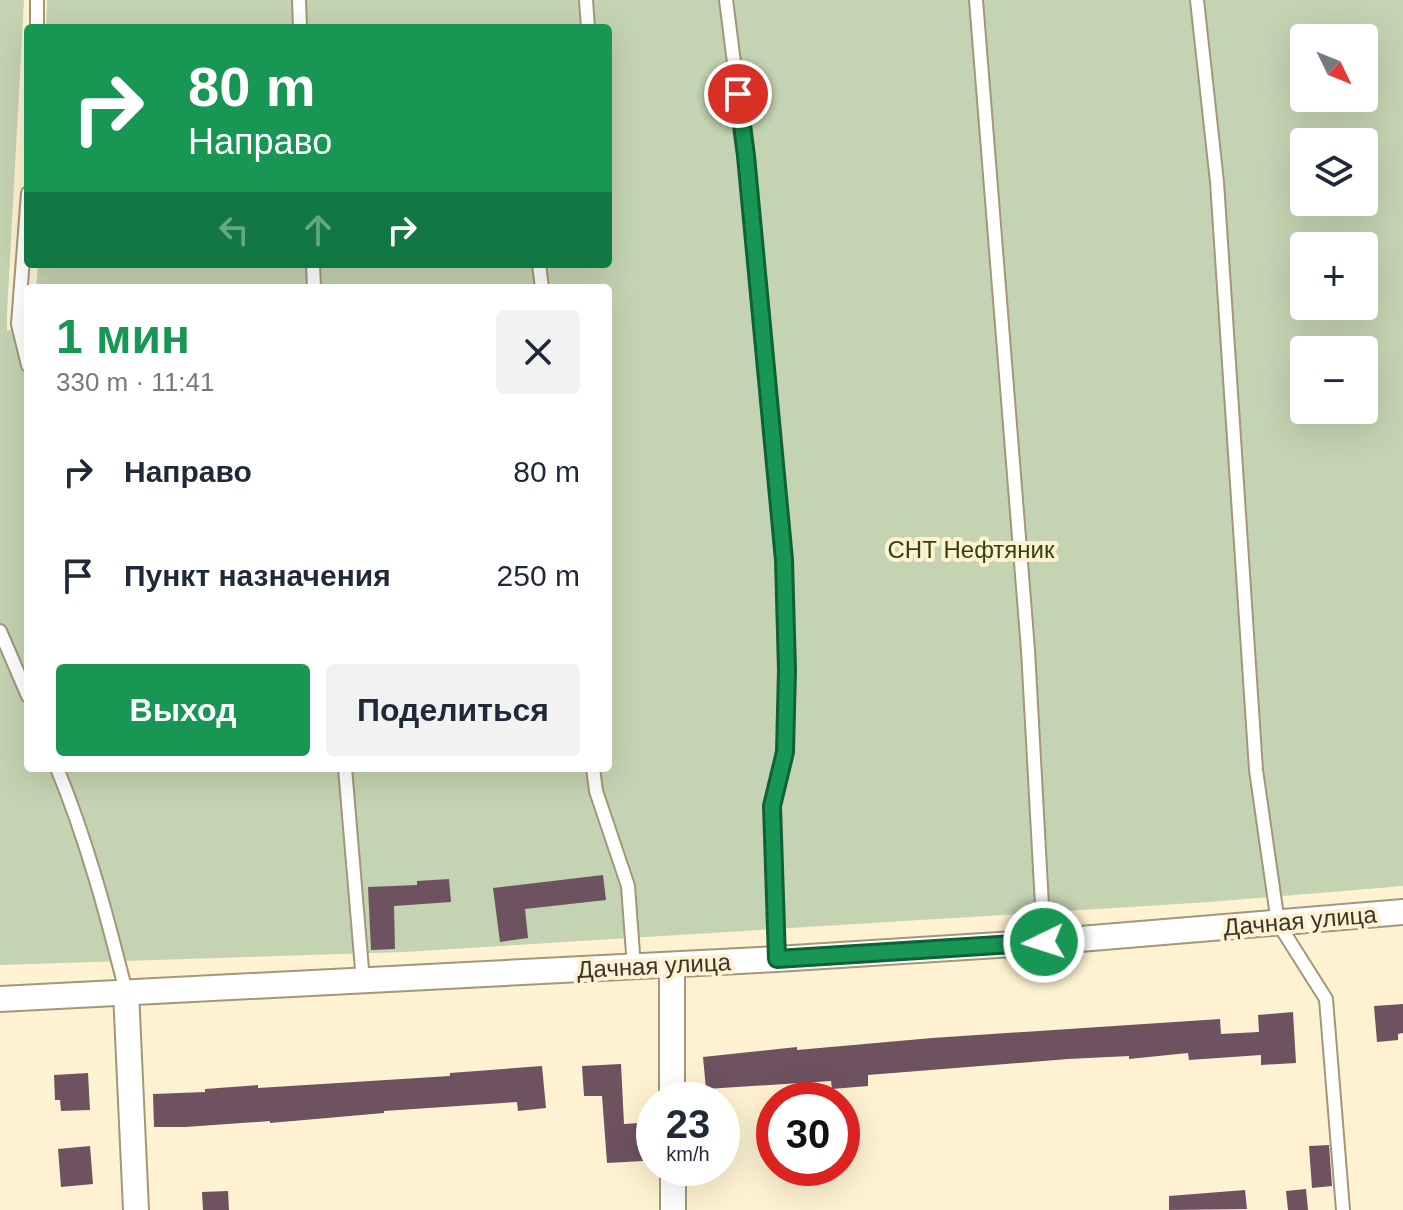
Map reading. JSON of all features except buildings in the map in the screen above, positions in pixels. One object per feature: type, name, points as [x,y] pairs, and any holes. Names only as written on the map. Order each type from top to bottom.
[{"type":"street","name":"Дачная улица","points":[[0,999],[777,959],[1044,942],[1403,912]]},
{"type":"street","points":[[672,965],[672,1082]]},
{"type":"street","points":[[126,992],[136,1210]]},
{"type":"street","points":[[673,1186],[673,1210]]},
{"type":"lane","points":[[37,0],[37,24]]},
{"type":"lane","points":[[299,0],[300,24]]},
{"type":"lane","points":[[586,0],[588,24]]},
{"type":"lane","points":[[726,0],[746,156],[784,560],[787,670],[785,752],[772,806],[777,959]]},
{"type":"lane","points":[[976,0],[1028,650],[1044,942]]},
{"type":"lane","points":[[1197,0],[1219,197],[1256,770],[1278,923],[1326,999],[1343,1210]]},
{"type":"lane","points":[[24,245],[18,324],[24,349]]},
{"type":"lane","points":[[0,631],[24,687]]},
{"type":"lane","points":[[59,772],[71,801],[104,908],[126,992]]},
{"type":"lane","points":[[345,772],[363,981]]},
{"type":"lane","points":[[594,772],[596,791],[628,886],[634,967]]},
{"type":"green space","name":"СНТ Нефтяник","points":[[0,0],[24,0],[7,331],[24,326],[24,772],[612,772],[612,284],[36,284],[38,268],[612,268],[612,24],[46,24],[47,0],[1403,0],[1403,886],[1210,902],[404,952],[0,965]]},
{"type":"route","points":[[738,94],[784,560],[787,670],[785,752],[772,806],[777,959],[1044,942]]}]
